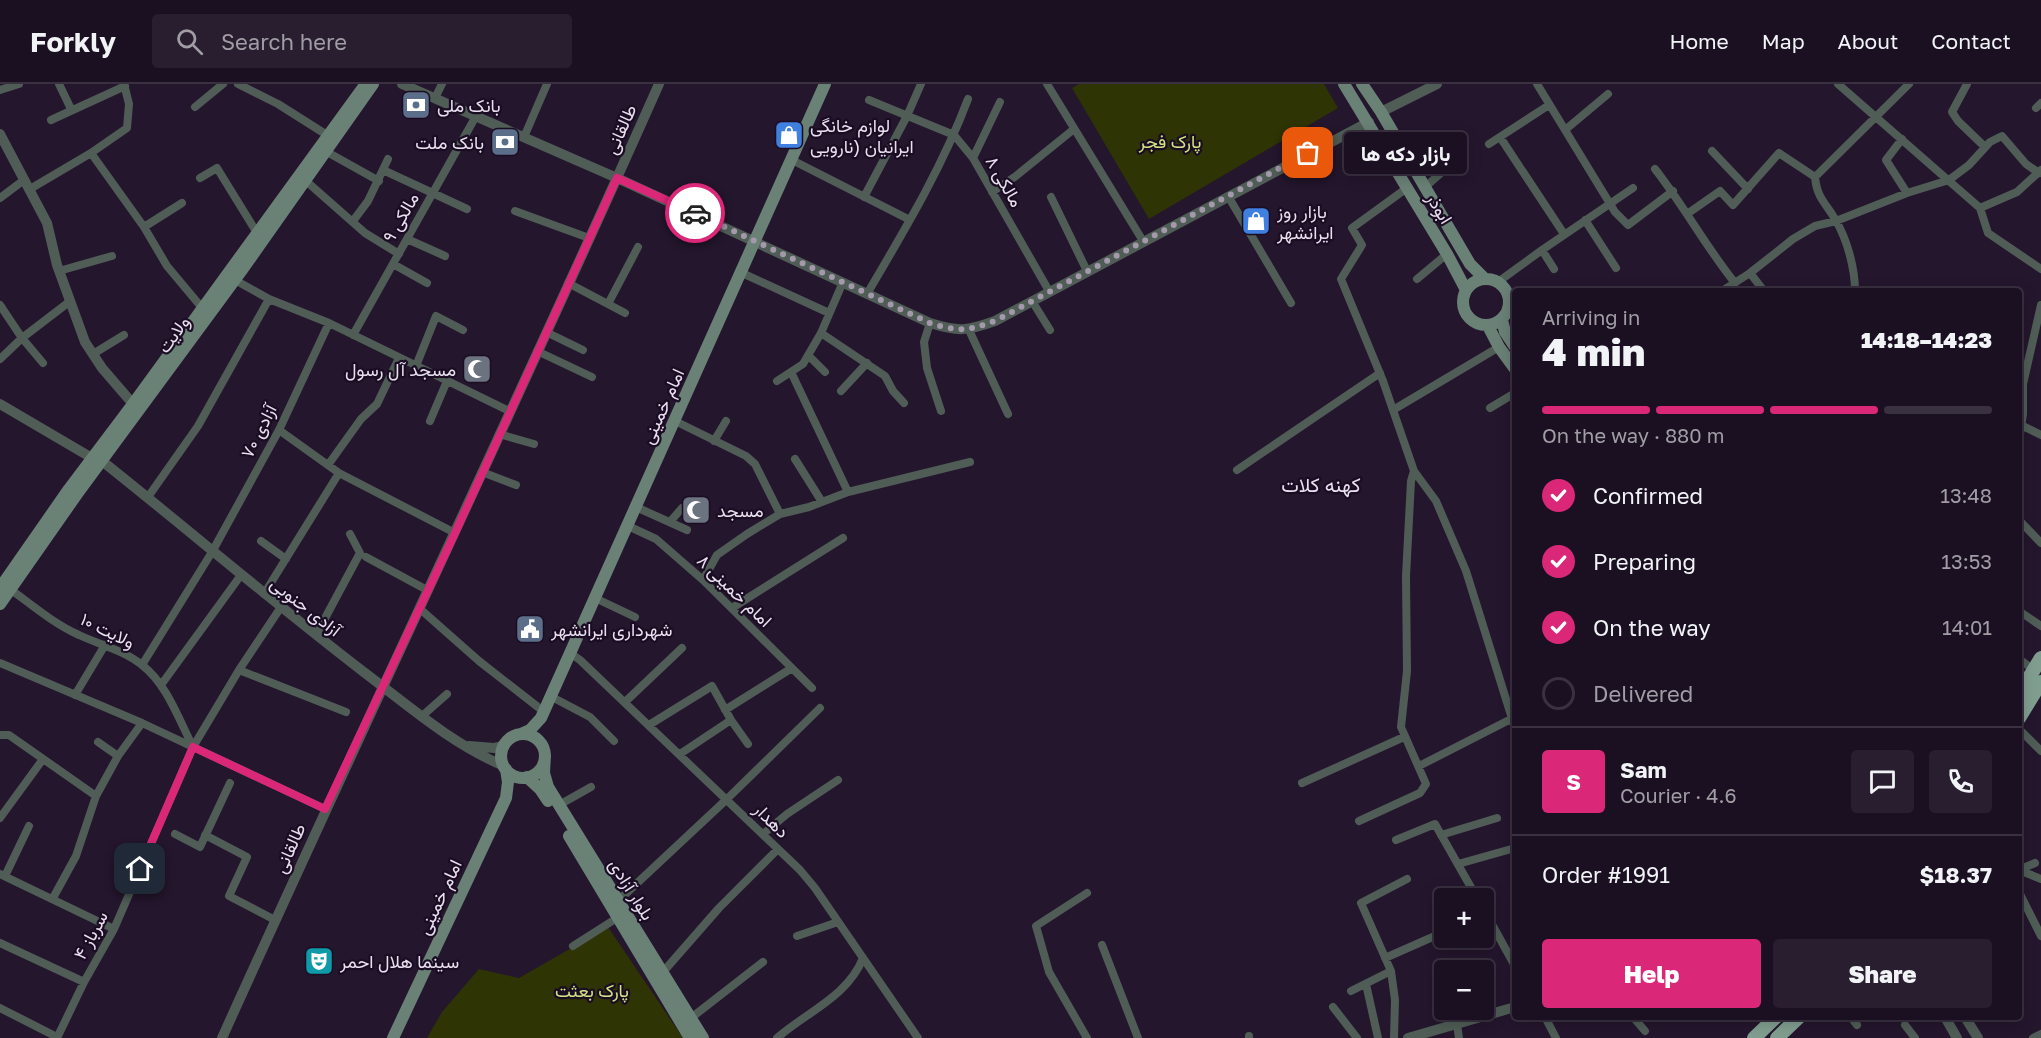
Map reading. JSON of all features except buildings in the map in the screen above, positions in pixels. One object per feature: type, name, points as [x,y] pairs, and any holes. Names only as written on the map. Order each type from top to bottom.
[{"type":"main road","name":"ولایت","points":[[0,604],[5,589],[133,404],[366,84]]},
{"type":"main road","name":"ولایت","points":[[97,459],[235,280],[373,84]]},
{"type":"main road","name":"امام خمینی","points":[[520,734],[530,730],[542,715],[825,84]]},
{"type":"main road","name":"ابوذر","points":[[1344,84],[1369,122],[1466,290]]},
{"type":"main road","name":"ابوذر","points":[[1362,84],[1381,112],[1470,264],[1492,281]]},
{"type":"main road","points":[[1477,280],[1492,281],[1506,290],[1509,297],[1507,326],[1488,326],[1474,322],[1464,312],[1466,290],[1477,280]]},
{"type":"main road","points":[[1488,326],[1512,365]]},
{"type":"main road","points":[[2022,692],[2038,680]]},
{"type":"main road","points":[[2022,712],[2038,680]]},
{"type":"main road","name":"بلوار آزادی","points":[[542,715],[544,772],[548,787],[703,1038]]},
{"type":"main road","points":[[520,734],[534,737],[544,751],[542,767],[533,775],[524,777],[514,776],[505,768],[502,753],[504,746],[514,736],[520,734]]},
{"type":"main road","name":"امام خمینی","points":[[393,1038],[506,798],[508,782],[505,768]]},
{"type":"main road","points":[[506,798],[512,786],[524,777]]},
{"type":"main road","name":"بلوار آزادی","points":[[524,777],[545,796],[690,1038]]},
{"type":"main road","points":[[1754,1038],[1773,1020]]},
{"type":"main road","points":[[1780,1037],[1796,1020]]},
{"type":"street","points":[[0,90],[19,84]]},
{"type":"street","points":[[59,84],[71,109]]},
{"type":"street","points":[[195,107],[223,84]]},
{"type":"street","points":[[238,84],[278,104],[327,135]]},
{"type":"street","points":[[402,84],[617,178],[930,323],[951,329],[969,330],[995,321],[1369,122]]},
{"type":"street","points":[[435,98],[442,84]]},
{"type":"street","points":[[524,137],[547,84]]},
{"type":"street","name":"طالقانی","points":[[222,1038],[325,809],[455,533],[658,84]]},
{"type":"street","points":[[864,197],[907,116],[921,84]]},
{"type":"street","points":[[1047,84],[1143,241]]},
{"type":"street","points":[[1381,112],[1437,84]]},
{"type":"street","points":[[1838,84],[1980,208],[1988,233],[2041,269]]},
{"type":"street","points":[[1815,177],[1909,84]]},
{"type":"street","points":[[1967,84],[1952,112],[1958,121],[1985,147]]},
{"type":"street","points":[[0,198],[91,153],[127,128],[129,104],[125,85],[51,120]]},
{"type":"street","points":[[1541,85],[1549,105],[1610,203],[1628,225],[1673,191]]},
{"type":"street","points":[[1565,130],[1608,94]]},
{"type":"street","points":[[867,294],[910,220],[954,135],[968,99]]},
{"type":"street","name":"مالکی ۸","points":[[869,100],[954,135],[973,158],[1050,291]]},
{"type":"street","points":[[973,158],[1000,102]]},
{"type":"street","points":[[1489,144],[1549,105]]},
{"type":"street","name":"مالکی ۹","points":[[353,335],[477,117]]},
{"type":"street","points":[[992,192],[1074,129]]},
{"type":"street","points":[[0,134],[47,223],[59,271],[85,342],[133,404]]},
{"type":"street","points":[[1727,288],[1793,239],[1815,226],[1836,221],[1906,193],[1948,180],[1969,165],[1990,142],[2002,136],[2026,164],[2040,171],[2017,192],[1980,208]]},
{"type":"street","points":[[1500,137],[1564,234]]},
{"type":"street","points":[[1902,140],[1886,160],[1906,193]]},
{"type":"street","points":[[1712,151],[1748,189]]},
{"type":"street","points":[[327,152],[379,181]]},
{"type":"street","points":[[91,153],[144,227],[167,266],[203,309]]},
{"type":"street","points":[[1687,214],[1720,191],[1733,205],[1779,153],[1815,177]]},
{"type":"street","points":[[353,221],[368,201],[388,159]]},
{"type":"street","points":[[792,160],[910,220]]},
{"type":"street","points":[[200,178],[217,168],[257,233]]},
{"type":"street","points":[[1655,169],[1673,191],[1718,261],[1736,283]]},
{"type":"street","points":[[383,170],[467,209]]},
{"type":"street","points":[[1424,188],[1442,172]]},
{"type":"street","points":[[1815,177],[1816,191],[1836,221],[1853,264],[1855,288]]},
{"type":"street","points":[[306,181],[365,233],[399,254]]},
{"type":"street","points":[[1407,188],[1352,228],[1362,245],[1341,279],[1380,373],[1414,471],[1436,501],[1466,571],[1512,715]]},
{"type":"street","points":[[1492,281],[1633,188]]},
{"type":"street","points":[[1228,195],[1292,303]]},
{"type":"street","points":[[1051,197],[1088,271]]},
{"type":"street","points":[[144,227],[182,203]]},
{"type":"street","points":[[515,211],[589,238]]},
{"type":"street","points":[[1585,220],[1616,268]]},
{"type":"street","points":[[407,239],[445,256]]},
{"type":"street","points":[[608,304],[638,247]]},
{"type":"street","points":[[1542,250],[1554,269]]},
{"type":"street","points":[[1418,279],[1447,254]]},
{"type":"street","points":[[59,271],[112,256]]},
{"type":"street","points":[[393,264],[427,283]]},
{"type":"street","points":[[742,273],[829,313]]},
{"type":"street","points":[[1750,273],[1762,288]]},
{"type":"street","points":[[235,280],[268,299],[329,323],[509,411]]},
{"type":"street","points":[[777,381],[803,364],[843,282]]},
{"type":"street","points":[[568,283],[625,313]]},
{"type":"street","points":[[148,497],[198,426],[268,299]]},
{"type":"street","points":[[1032,300],[1050,330]]},
{"type":"street","points":[[0,359],[22,338],[69,302]]},
{"type":"street","points":[[2022,404],[2024,384],[2041,304]]},
{"type":"street","points":[[0,305],[22,338],[43,363]]},
{"type":"street","points":[[416,366],[435,316],[463,330]]},
{"type":"street","name":"آزادی ۷۰","points":[[142,665],[212,552],[279,430],[329,323]]},
{"type":"street","points":[[930,323],[924,342],[927,368],[941,411]]},
{"type":"street","points":[[969,330],[1008,414]]},
{"type":"street","points":[[546,332],[583,350]]},
{"type":"street","points":[[820,333],[885,376],[893,391],[904,403]]},
{"type":"street","points":[[93,354],[124,335]]},
{"type":"street","points":[[1393,410],[1499,347]]},
{"type":"street","points":[[537,351],[592,377]]},
{"type":"street","points":[[808,355],[825,372]]},
{"type":"street","points":[[328,465],[361,419],[377,404],[399,358]]},
{"type":"street","points":[[841,391],[867,363]]},
{"type":"street","points":[[791,372],[848,492]]},
{"type":"street","points":[[1237,470],[1380,373]]},
{"type":"street","points":[[430,421],[447,381]]},
{"type":"street","points":[[1490,408],[1512,395]]},
{"type":"street","name":"آزادی جنوبی","points":[[0,404],[97,459],[148,497],[264,594],[421,717],[463,745],[480,748],[504,746]]},
{"type":"street","points":[[675,421],[746,456],[755,464],[780,514]]},
{"type":"street","points":[[714,441],[726,421]]},
{"type":"street","points":[[2022,426],[2041,435]]},
{"type":"street","points":[[279,430],[339,473],[455,533]]},
{"type":"street","points":[[499,434],[534,444]]},
{"type":"street","points":[[795,459],[822,502]]},
{"type":"street","points":[[704,580],[717,555],[780,514],[848,492],[970,462]]},
{"type":"street","points":[[1359,821],[1420,793],[1426,784],[1401,727],[1407,671],[1406,576],[1411,481],[1414,471]]},
{"type":"street","points":[[482,472],[516,485]]},
{"type":"street","points":[[264,594],[339,473]]},
{"type":"street","points":[[636,507],[687,530]]},
{"type":"street","points":[[670,522],[682,508]]},
{"type":"street","points":[[2022,523],[2041,543]]},
{"type":"street","name":"امام خمینی ۸","points":[[627,526],[656,539],[704,580],[812,688]]},
{"type":"street","points":[[316,635],[360,553],[350,534]]},
{"type":"street","points":[[732,608],[843,538]]},
{"type":"street","points":[[261,541],[286,559]]},
{"type":"street","points":[[366,557],[427,590]]},
{"type":"street","points":[[160,685],[241,575]]},
{"type":"street","name":"ولایت ۱۰","points":[[5,589],[69,630],[105,645],[142,665],[160,685],[193,747]]},
{"type":"street","points":[[595,598],[635,617]]},
{"type":"street","name":"سرباز ۴","points":[[57,1037],[114,929],[193,747],[239,670],[281,607]]},
{"type":"street","points":[[419,608],[478,662],[542,715]]},
{"type":"street","points":[[2022,613],[2041,627]]},
{"type":"street","points":[[75,694],[105,645]]},
{"type":"street","points":[[624,702],[682,648]]},
{"type":"street","name":"دهدار","points":[[570,653],[727,799],[815,888],[918,1038]]},
{"type":"street","points":[[2022,662],[2038,680]]},
{"type":"street","points":[[0,663],[142,723],[325,809]]},
{"type":"street","points":[[725,710],[792,668]]},
{"type":"street","points":[[239,670],[346,712]]},
{"type":"street","points":[[649,725],[712,686],[748,744]]},
{"type":"street","points":[[421,717],[447,694]]},
{"type":"street","points":[[550,696],[590,717],[615,741]]},
{"type":"street","points":[[619,900],[820,708]]},
{"type":"street","points":[[680,754],[731,720]]},
{"type":"street","points":[[1419,766],[1512,722]]},
{"type":"street","points":[[53,898],[76,856],[96,796],[118,756],[142,723]]},
{"type":"street","points":[[2022,732],[2041,751]]},
{"type":"street","points":[[0,735],[9,735],[96,796]]},
{"type":"street","points":[[1302,783],[1404,737]]},
{"type":"street","points":[[98,742],[118,756]]},
{"type":"street","points":[[463,745],[505,768]]},
{"type":"street","points":[[0,818],[43,759]]},
{"type":"street","points":[[763,834],[787,814],[838,780]]},
{"type":"street","points":[[175,834],[200,847],[230,783]]},
{"type":"street","points":[[559,805],[591,787]]},
{"type":"street","points":[[1441,835],[1497,818]]},
{"type":"street","points":[[1396,840],[1435,824],[1471,888]]},
{"type":"street","points":[[28,826],[3,875],[114,929]]},
{"type":"street","points":[[205,835],[247,857],[229,896],[275,920]]},
{"type":"street","points":[[663,972],[719,908],[778,849]]},
{"type":"street","points":[[1458,864],[1512,849]]},
{"type":"street","points":[[2022,868],[2035,863]]},
{"type":"street","points":[[2022,870],[2041,879]]},
{"type":"street","points":[[1394,1038],[1395,1000],[1391,971],[1361,903],[1407,879]]},
{"type":"street","points":[[1087,1038],[1048,972],[1036,926],[1088,893]]},
{"type":"street","points":[[2022,898],[2041,936]]},
{"type":"street","points":[[573,946],[617,918]]},
{"type":"street","points":[[797,936],[838,921]]},
{"type":"street","points":[[1494,928],[1512,961]]},
{"type":"street","points":[[1385,958],[1434,936]]},
{"type":"street","points":[[0,943],[84,982]]},
{"type":"street","points":[[1102,945],[1138,1038]]},
{"type":"street","points":[[777,1038],[845,987],[857,972],[863,957]]},
{"type":"street","points":[[691,1018],[763,962]]},
{"type":"street","points":[[1351,991],[1391,971]]},
{"type":"street","points":[[1366,984],[1378,1038]]},
{"type":"street","points":[[1333,1007],[1357,1038]]},
{"type":"street","points":[[0,1008],[57,1037]]},
{"type":"street","points":[[1408,1038],[1512,1008]]},
{"type":"street","points":[[1547,1020],[1556,1038]]},
{"type":"street","points":[[1636,1020],[1645,1031]]},
{"type":"street","points":[[1853,1020],[1857,1025]]},
{"type":"street","points":[[1947,1020],[1957,1038]]},
{"type":"street","points":[[1967,1020],[1978,1038]]},
{"type":"street","points":[[1457,1024],[1459,1038]]},
{"type":"street","points":[[1905,1025],[1915,1038]]},
{"type":"street","points":[[2033,1038],[2041,1034]]},
{"type":"green space","name":"پارک فجر","points":[[1079,84],[1324,84],[1338,108],[1149,219],[1072,88]]},
{"type":"green space","name":"پارک بعثت","points":[[608,927],[683,1038],[427,1038],[442,1012],[479,969],[519,978]]},
{"type":"way so far","points":[[695,213],[930,323],[951,329],[969,330],[995,321],[1308,153]]},
{"type":"place","name":"بانک ملی","points":[[416,105]]},
{"type":"place","name":"لوازم خانگی ایرانیان (نارویی","points":[[789,135]]},
{"type":"place","name":"بانک ملت","points":[[505,142]]},
{"type":"place","name":"بازار دکه ها","points":[[1308,153]]},
{"type":"place","name":"بازار روز ایرانشهر","points":[[1256,221]]},
{"type":"place","name":"مسجد آل رسول","points":[[477,369]]},
{"type":"place","name":"مسجد","points":[[696,510]]},
{"type":"place","name":"شهرداری ایرانشهر","points":[[530,629]]},
{"type":"place","name":"سینما هلال احمر","points":[[319,961]]},
{"type":"district","name":"کهنه کلات","points":[[1321,484]]},
{"type":"route","points":[[140,869],[193,747],[325,809],[455,533],[617,178],[695,213]]}]
